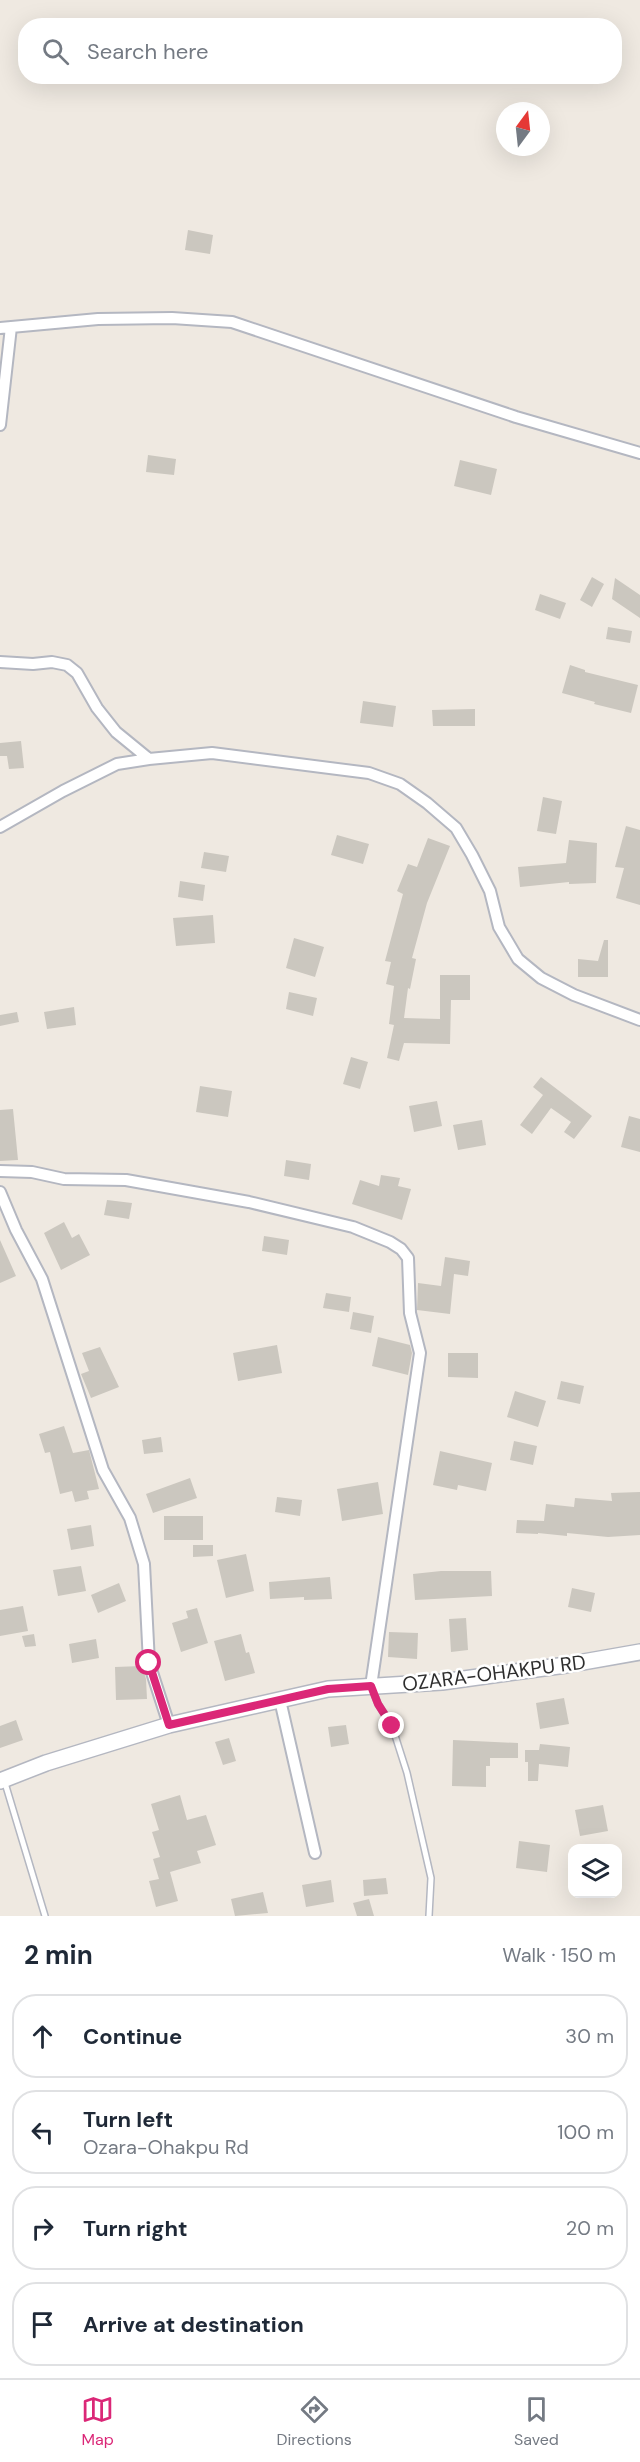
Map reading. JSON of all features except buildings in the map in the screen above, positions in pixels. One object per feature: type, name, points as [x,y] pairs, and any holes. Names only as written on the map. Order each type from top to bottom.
[{"type":"main road","name":"OZARA-OHAKPU RD","points":[[2,1780],[46,1763],[169,1725],[328,1689],[442,1682],[640,1652]]},
{"type":"street","points":[[0,425],[6,328],[98,319],[172,318],[232,322],[505,414],[640,453]]},
{"type":"street","points":[[0,662],[33,664],[52,662],[67,665],[77,673],[97,708],[116,732],[149,759]]},
{"type":"street","points":[[0,827],[63,790],[117,764],[149,759],[212,753],[369,773],[400,784],[456,828],[490,891],[499,927],[518,959],[542,978],[574,995],[640,1020]]},
{"type":"street","points":[[0,1171],[32,1172],[64,1179],[126,1180],[249,1202],[353,1227],[390,1242],[401,1249],[408,1258],[410,1313],[420,1353],[371,1686]]},
{"type":"street","points":[[0,1192],[16,1230],[42,1280],[103,1470],[130,1518],[144,1564],[149,1663],[169,1725]]},
{"type":"street","points":[[280,1700],[315,1853]]},
{"type":"lane","points":[[371,1686],[378,1704],[392,1726],[407,1773],[431,1878],[429,1916]]},
{"type":"lane","points":[[2,1780],[45,1916]]},
{"type":"route","points":[[149,1663],[169,1725],[328,1689],[371,1686],[378,1704],[392,1726]]}]
